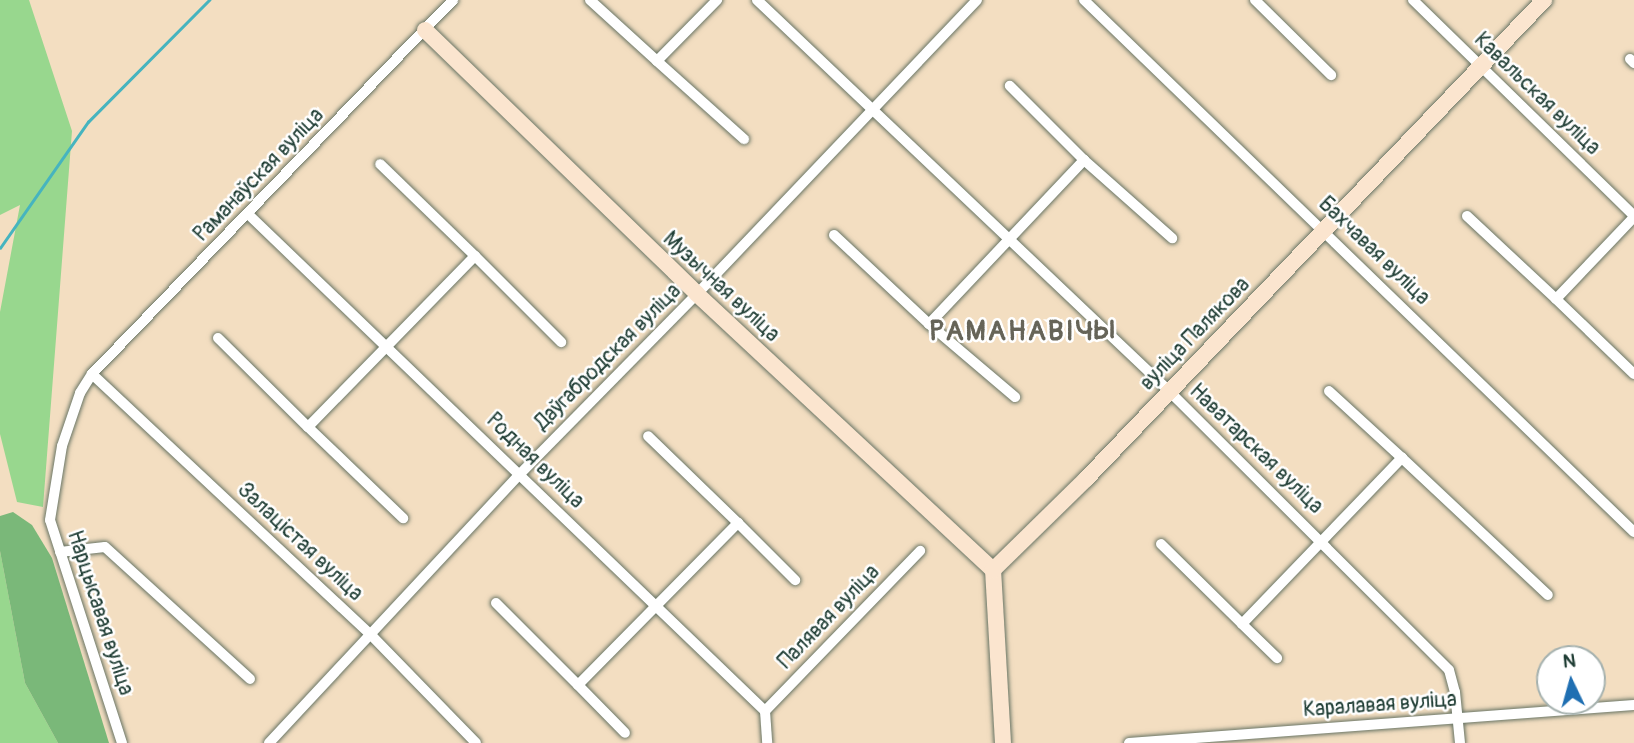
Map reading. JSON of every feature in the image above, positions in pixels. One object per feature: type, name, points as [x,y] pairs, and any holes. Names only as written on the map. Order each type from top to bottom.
[{"type":"street","name":"Раманаўская вуліца","points":[[92,374],[453,0]]},
{"type":"street","points":[[590,0],[744,139]]},
{"type":"street","points":[[657,61],[718,0]]},
{"type":"street","name":"Наватарская вуліца","points":[[757,0],[1169,391],[1322,540],[1449,670],[1460,743]]},
{"type":"street","name":"Даўгабродская вуліца","points":[[269,743],[372,636],[520,474],[697,295],[976,0]]},
{"type":"street","name":"Бахчавая вуліца","points":[[1084,0],[1324,229],[1634,532]]},
{"type":"street","points":[[1255,0],[1331,75]]},
{"type":"street","name":"Кавальская вуліца","points":[[1413,0],[1634,217],[1556,299]]},
{"type":"street","name":"вуліца Палякова","points":[[993,570],[1086,479],[1544,0]]},
{"type":"street","name":"Музычная вуліца","points":[[425,30],[697,295],[993,570]]},
{"type":"street","points":[[1010,86],[1084,160],[1172,238]]},
{"type":"street","points":[[929,324],[1012,240],[1084,160]]},
{"type":"street","points":[[380,164],[561,342]]},
{"type":"street","name":"Родная вуліца","points":[[248,214],[658,605],[765,711]]},
{"type":"street","points":[[1468,216],[1634,373]]},
{"type":"street","points":[[834,235],[929,324],[1015,397]]},
{"type":"street","points":[[308,427],[386,344],[475,256]]},
{"type":"street","points":[[218,338],[404,518]]},
{"type":"street","name":"Нарцысавая вуліца","points":[[92,374],[79,393],[62,446],[50,520],[122,743]]},
{"type":"street","name":"Залацістая вуліца","points":[[92,374],[372,636],[476,743]]},
{"type":"street","points":[[1329,391],[1548,595]]},
{"type":"street","points":[[648,436],[795,580]]},
{"type":"street","name":"Наватарская вуліца","points":[[1242,624],[1402,458]]},
{"type":"street","points":[[578,685],[738,523]]},
{"type":"street","points":[[1161,544],[1277,657]]},
{"type":"street","points":[[60,552],[105,547],[250,679]]},
{"type":"street","name":"Палявая вуліца","points":[[765,711],[920,551]]},
{"type":"street","points":[[993,570],[1003,743]]},
{"type":"street","points":[[496,603],[625,733]]},
{"type":"street","name":"Каралавая вуліца","points":[[1129,743],[1233,739],[1634,705]]},
{"type":"street","points":[[765,711],[767,743]]},
{"type":"green space","points":[[0,0],[29,0],[72,131],[43,507],[17,502],[0,434],[0,312],[20,205],[0,215]]},
{"type":"green space","points":[[13,512],[32,525],[52,558],[109,743],[58,743],[25,683],[0,551],[0,516]]},
{"type":"green space","points":[[0,551],[25,683],[58,743],[0,743]]},
{"type":"waterway","points":[[0,248],[88,122],[209,0]]},
{"type":"district","name":"РАМАНАВІЧЫ","points":[[1023,332]]}]
